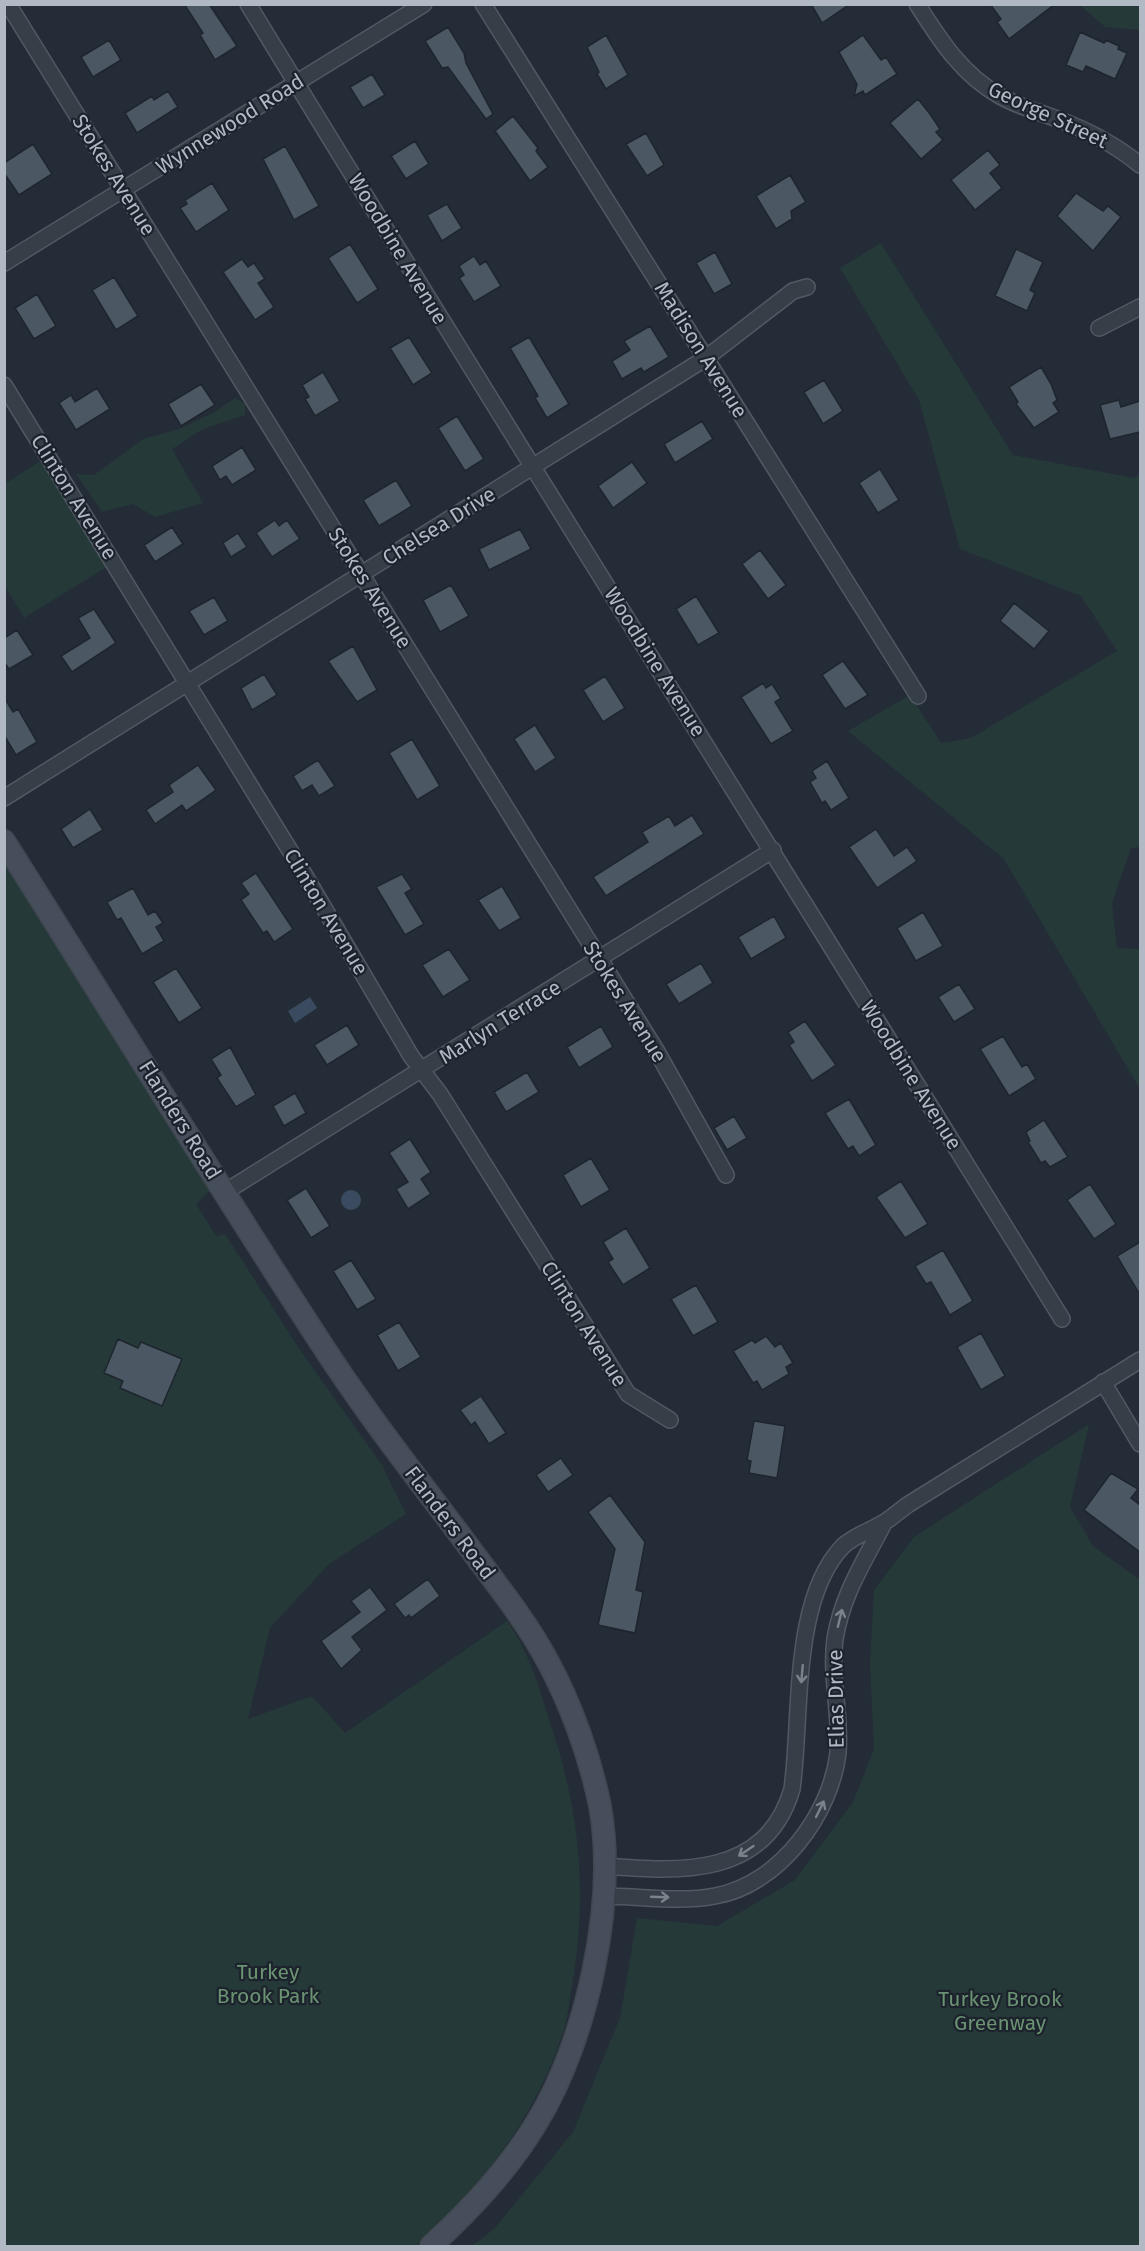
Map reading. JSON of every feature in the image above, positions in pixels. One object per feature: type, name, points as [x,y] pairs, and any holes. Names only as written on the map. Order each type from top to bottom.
[{"type":"main road","name":"Flanders Road","points":[[4,841],[334,1364],[411,1472],[505,1595],[541,1649],[571,1713],[594,1783],[600,1808],[604,1866],[602,1896],[594,1964],[586,2002],[571,2048],[534,2127],[501,2174],[431,2247]]},
{"type":"street","name":"Stokes Avenue","points":[[8,4],[656,1050],[726,1175]]},
{"type":"street","name":"Woodbine Avenue","points":[[248,4],[413,276],[773,850],[1062,1319]]},
{"type":"street","name":"Wynnewood Road","points":[[4,263],[424,4]]},
{"type":"street","name":"Madison Avenue","points":[[483,4],[918,696]]},
{"type":"street","name":"George Street","points":[[917,4],[948,52],[987,89],[1025,108],[1096,136],[1140,165]]},
{"type":"street","name":"Chelsea Drive","points":[[4,798],[706,358],[793,291],[807,287]]},
{"type":"street","points":[[1099,328],[1140,308]]},
{"type":"street","name":"Clinton Avenue","points":[[4,385],[297,862],[411,1056],[440,1094],[628,1394],[670,1420]]},
{"type":"street","name":"Marlyn Terrace","points":[[225,1192],[773,850]]},
{"type":"street","name":"Elias Drive","points":[[604,1866],[676,1869],[722,1863],[751,1849],[770,1831],[783,1813],[792,1789],[806,1634],[814,1594],[843,1546],[853,1538],[884,1523],[909,1504],[1140,1360]]},
{"type":"street","points":[[1103,1382],[1140,1444]]},
{"type":"street","name":"Elias Drive","points":[[602,1896],[700,1898],[728,1893],[762,1876],[806,1832],[826,1796],[837,1755],[839,1723],[834,1666],[840,1616],[847,1591],[884,1523]]},
{"type":"green space","points":[[1080,5],[1140,5],[1140,30],[1105,27]]},
{"type":"green space","points":[[881,243],[1013,455],[1134,478],[1140,474],[1140,847],[1131,848],[1112,903],[1117,948],[1140,949],[1140,1089],[1004,859],[848,731],[910,695],[941,743],[971,738],[1117,651],[1081,596],[960,549],[919,400],[840,268]]},
{"type":"green space","points":[[235,398],[245,404],[245,415],[203,429],[172,449],[203,503],[155,517],[133,504],[102,512],[76,474],[94,475],[143,439],[179,429],[213,413]]},
{"type":"green space","points":[[42,460],[108,566],[24,618],[5,586],[5,484]]},
{"type":"green space","name":"Turkey Brook Park","points":[[4,859],[212,1189],[196,1204],[216,1236],[225,1234],[300,1350],[382,1465],[406,1514],[329,1564],[270,1628],[248,1719],[312,1696],[345,1733],[507,1621],[523,1647],[554,1735],[570,1797],[579,1859],[577,1954],[564,2030],[551,2066],[537,2095],[503,2150],[462,2201],[416,2246],[5,2246]]},
{"type":"green space","name":"Turkey Brook Greenway","points":[[1089,1424],[1070,1507],[1093,1546],[1140,1580],[1140,2246],[472,2246],[495,2228],[573,2132],[620,2018],[637,1918],[717,1926],[795,1880],[853,1802],[874,1749],[870,1663],[874,1590],[914,1537]]},
{"type":"water","points":[[310,997],[317,1008],[295,1023],[288,1011]]},
{"type":"water","points":[[351,1190],[358,1193],[361,1200],[358,1207],[351,1210],[344,1207],[341,1200],[344,1193]]},
{"type":"building","points":[[184,4],[209,4],[237,46],[215,60],[200,35],[203,33]]},
{"type":"building","points":[[811,4],[850,4],[822,23]]},
{"type":"building","points":[[990,4],[1055,4],[1009,39],[997,22],[1001,19]]},
{"type":"building","points":[[448,27],[464,53],[466,63],[493,114],[486,119],[448,67],[442,68],[425,41]]},
{"type":"building","points":[[1080,32],[1104,43],[1106,40],[1127,53],[1115,79],[1086,66],[1083,72],[1066,65]]},
{"type":"building","points":[[606,35],[628,75],[606,89],[597,74],[599,72],[587,47]]},
{"type":"building","points":[[863,35],[881,60],[886,57],[897,74],[865,95],[863,91],[854,96],[857,84],[839,52]]},
{"type":"building","points":[[109,40],[121,60],[93,77],[81,57]]},
{"type":"building","points":[[372,74],[385,95],[363,108],[350,87]]},
{"type":"building","points":[[168,91],[178,107],[137,133],[125,113],[152,96],[154,100]]},
{"type":"building","points":[[918,99],[940,129],[936,132],[943,140],[921,159],[890,123]]},
{"type":"building","points":[[513,116],[538,148],[536,151],[548,167],[530,181],[495,131]]},
{"type":"building","points":[[646,133],[664,165],[647,176],[626,144]]},
{"type":"building","points":[[415,141],[429,164],[406,179],[391,156]]},
{"type":"building","points":[[33,144],[52,174],[19,195],[4,173],[4,163]]},
{"type":"building","points":[[285,146],[319,206],[294,220],[263,159]]},
{"type":"building","points":[[988,150],[1000,165],[990,173],[1002,188],[975,210],[951,180]]},
{"type":"building","points":[[790,175],[806,202],[791,211],[792,219],[776,229],[756,196]]},
{"type":"building","points":[[212,183],[229,210],[196,232],[180,208],[187,204],[185,200]]},
{"type":"building","points":[[1076,193],[1103,211],[1108,206],[1121,217],[1093,251],[1057,216]]},
{"type":"building","points":[[447,204],[462,228],[442,241],[427,215]]},
{"type":"building","points":[[350,244],[378,289],[357,303],[328,258]]},
{"type":"building","points":[[1016,249],[1043,262],[1030,290],[1035,293],[1027,311],[995,296]]},
{"type":"building","points":[[715,252],[732,284],[714,294],[696,263]]},
{"type":"building","points":[[474,256],[480,265],[486,261],[501,286],[474,302],[459,278],[464,275],[459,266]]},
{"type":"building","points":[[242,259],[248,267],[254,263],[265,279],[258,283],[274,307],[255,320],[223,272]]},
{"type":"building","points":[[114,277],[138,316],[116,330],[92,290]]},
{"type":"building","points":[[37,294],[56,326],[34,339],[15,308]]},
{"type":"building","points":[[650,326],[669,357],[644,372],[641,368],[622,379],[612,361],[630,350],[624,341]]},
{"type":"building","points":[[409,337],[432,373],[413,385],[390,348]]},
{"type":"building","points":[[529,337],[569,404],[547,418],[535,398],[538,396],[510,348]]},
{"type":"building","points":[[1041,367],[1051,384],[1057,400],[1053,403],[1059,412],[1034,428],[1016,404],[1018,402],[1009,387]]},
{"type":"building","points":[[323,372],[340,401],[315,416],[305,399],[309,397],[302,385]]},
{"type":"building","points":[[824,380],[843,411],[823,424],[804,392]]},
{"type":"building","points":[[201,384],[215,405],[181,426],[168,404]]},
{"type":"building","points":[[97,388],[110,409],[76,430],[59,403],[71,395],[75,402]]},
{"type":"building","points":[[1119,400],[1121,407],[1140,401],[1140,432],[1110,439],[1100,405]]},
{"type":"building","points":[[457,416],[484,459],[465,471],[438,428]]},
{"type":"building","points":[[702,421],[713,439],[675,463],[664,444]]},
{"type":"building","points":[[242,447],[256,470],[232,485],[226,476],[220,480],[212,466]]},
{"type":"building","points":[[632,462],[647,483],[613,508],[598,486]]},
{"type":"building","points":[[880,469],[899,500],[878,513],[859,483]]},
{"type":"building","points":[[396,480],[412,506],[379,526],[363,500]]},
{"type":"building","points":[[275,520],[279,526],[287,520],[300,539],[272,557],[256,533]]},
{"type":"building","points":[[172,527],[183,544],[155,562],[144,545]]},
{"type":"building","points":[[520,529],[531,549],[489,570],[479,549]]},
{"type":"building","points":[[238,533],[247,547],[231,557],[223,543]]},
{"type":"building","points":[[760,550],[786,585],[768,599],[742,564]]},
{"type":"building","points":[[451,585],[469,616],[440,632],[423,600]]},
{"type":"building","points":[[696,596],[719,633],[698,645],[676,609]]},
{"type":"building","points":[[214,597],[228,621],[204,635],[189,611]]},
{"type":"building","points":[[1014,603],[1049,631],[1034,649],[1000,621]]},
{"type":"building","points":[[94,609],[116,643],[72,672],[61,656],[90,638],[78,618]]},
{"type":"building","points":[[17,630],[33,655],[9,669],[4,662],[4,638]]},
{"type":"building","points":[[353,646],[377,690],[357,702],[328,661]]},
{"type":"building","points":[[843,661],[868,695],[845,709],[822,675]]},
{"type":"building","points":[[264,674],[277,695],[252,710],[241,688]]},
{"type":"building","points":[[605,676],[625,708],[603,722],[583,690]]},
{"type":"building","points":[[763,683],[766,688],[772,684],[781,698],[775,702],[793,731],[771,744],[741,697]]},
{"type":"building","points":[[4,697],[13,712],[18,709],[37,742],[16,755],[4,735]]},
{"type":"building","points":[[535,725],[556,758],[535,772],[514,739]]},
{"type":"building","points":[[412,739],[440,786],[417,800],[389,753]]},
{"type":"building","points":[[318,760],[335,786],[319,796],[312,785],[302,791],[293,776]]},
{"type":"building","points":[[827,761],[849,798],[831,810],[825,801],[822,803],[810,782],[816,778],[812,771]]},
{"type":"building","points":[[198,765],[216,790],[186,811],[182,805],[155,824],[146,810],[173,792],[169,785]]},
{"type":"building","points":[[90,809],[103,830],[73,848],[61,829]]},
{"type":"building","points":[[692,815],[704,834],[606,896],[593,877],[648,842],[642,832],[669,816],[675,826]]},
{"type":"building","points":[[876,829],[894,856],[907,847],[917,861],[877,888],[849,847]]},
{"type":"building","points":[[256,873],[293,929],[274,942],[267,931],[263,933],[241,900],[249,894],[241,883]]},
{"type":"building","points":[[402,874],[412,889],[405,893],[424,924],[405,935],[376,887]]},
{"type":"building","points":[[502,886],[521,918],[499,931],[478,900]]},
{"type":"building","points":[[133,888],[148,915],[155,911],[163,923],[156,927],[164,941],[142,954],[121,918],[117,920],[107,902]]},
{"type":"building","points":[[923,912],[943,946],[916,961],[897,928]]},
{"type":"building","points":[[774,916],[786,938],[751,959],[738,937]]},
{"type":"building","points":[[449,949],[470,980],[443,997],[422,965]]},
{"type":"building","points":[[701,963],[713,983],[679,1004],[666,984]]},
{"type":"building","points":[[176,968],[202,1008],[179,1023],[153,982]]},
{"type":"building","points":[[959,984],[975,1009],[954,1022],[938,997]]},
{"type":"building","points":[[805,1021],[836,1065],[812,1081],[789,1045],[794,1042],[788,1032]]},
{"type":"building","points":[[347,1025],[359,1045],[327,1065],[314,1045]]},
{"type":"building","points":[[601,1026],[613,1047],[579,1068],[567,1047]]},
{"type":"building","points":[[1003,1036],[1022,1067],[1027,1064],[1036,1079],[1009,1096],[980,1049]]},
{"type":"building","points":[[230,1047],[256,1095],[236,1107],[217,1078],[221,1075],[211,1059]]},
{"type":"building","points":[[527,1072],[539,1092],[506,1112],[494,1092]]},
{"type":"building","points":[[295,1093],[306,1113],[284,1126],[273,1106]]},
{"type":"building","points":[[849,1099],[876,1145],[859,1156],[853,1146],[848,1149],[825,1113]]},
{"type":"building","points":[[734,1116],[747,1138],[727,1150],[714,1128]]},
{"type":"building","points":[[1044,1120],[1068,1157],[1050,1167],[1045,1161],[1041,1163],[1028,1142],[1030,1141],[1026,1132]]},
{"type":"building","points":[[410,1139],[431,1172],[421,1179],[431,1194],[408,1209],[396,1189],[408,1182],[389,1153]]},
{"type":"building","points":[[591,1158],[610,1190],[581,1207],[563,1175]]},
{"type":"building","points":[[901,1181],[928,1224],[905,1238],[876,1197]]},
{"type":"building","points":[[1090,1184],[1116,1224],[1094,1239],[1067,1200]]},
{"type":"building","points":[[306,1188],[330,1226],[311,1238],[287,1200]]},
{"type":"building","points":[[626,1228],[650,1268],[623,1285],[608,1262],[613,1259],[603,1242]]},
{"type":"building","points":[[1140,1242],[1140,1295],[1117,1256]]},
{"type":"building","points":[[943,1250],[973,1301],[950,1315],[931,1282],[926,1284],[915,1266]]},
{"type":"building","points":[[351,1260],[376,1299],[357,1310],[333,1271]]},
{"type":"building","points":[[696,1285],[718,1322],[693,1336],[671,1299]]},
{"type":"building","points":[[399,1322],[421,1357],[398,1371],[377,1335]]},
{"type":"building","points":[[981,1333],[1005,1376],[981,1390],[957,1347]]},
{"type":"building","points":[[766,1336],[775,1347],[781,1343],[793,1363],[786,1367],[789,1374],[762,1390],[757,1381],[753,1383],[733,1351],[752,1340],[755,1343]]},
{"type":"building","points":[[118,1339],[138,1348],[141,1342],[182,1359],[162,1406],[120,1388],[123,1381],[104,1373]]},
{"type":"building","points":[[481,1396],[506,1433],[489,1444],[475,1422],[471,1425],[460,1410]]},
{"type":"building","points":[[754,1421],[785,1426],[777,1478],[749,1473],[751,1461],[747,1460]]},
{"type":"building","points":[[561,1458],[573,1475],[548,1492],[536,1475]]},
{"type":"building","points":[[1111,1473],[1138,1489],[1131,1498],[1140,1505],[1140,1552],[1084,1510]]},
{"type":"building","points":[[610,1495],[645,1542],[636,1590],[643,1592],[635,1633],[598,1625],[615,1549],[588,1512]]},
{"type":"building","points":[[428,1579],[440,1596],[411,1618],[409,1615],[405,1618],[394,1604]]},
{"type":"building","points":[[370,1587],[387,1610],[352,1637],[362,1650],[341,1669],[321,1641],[360,1612],[351,1601]]}]
